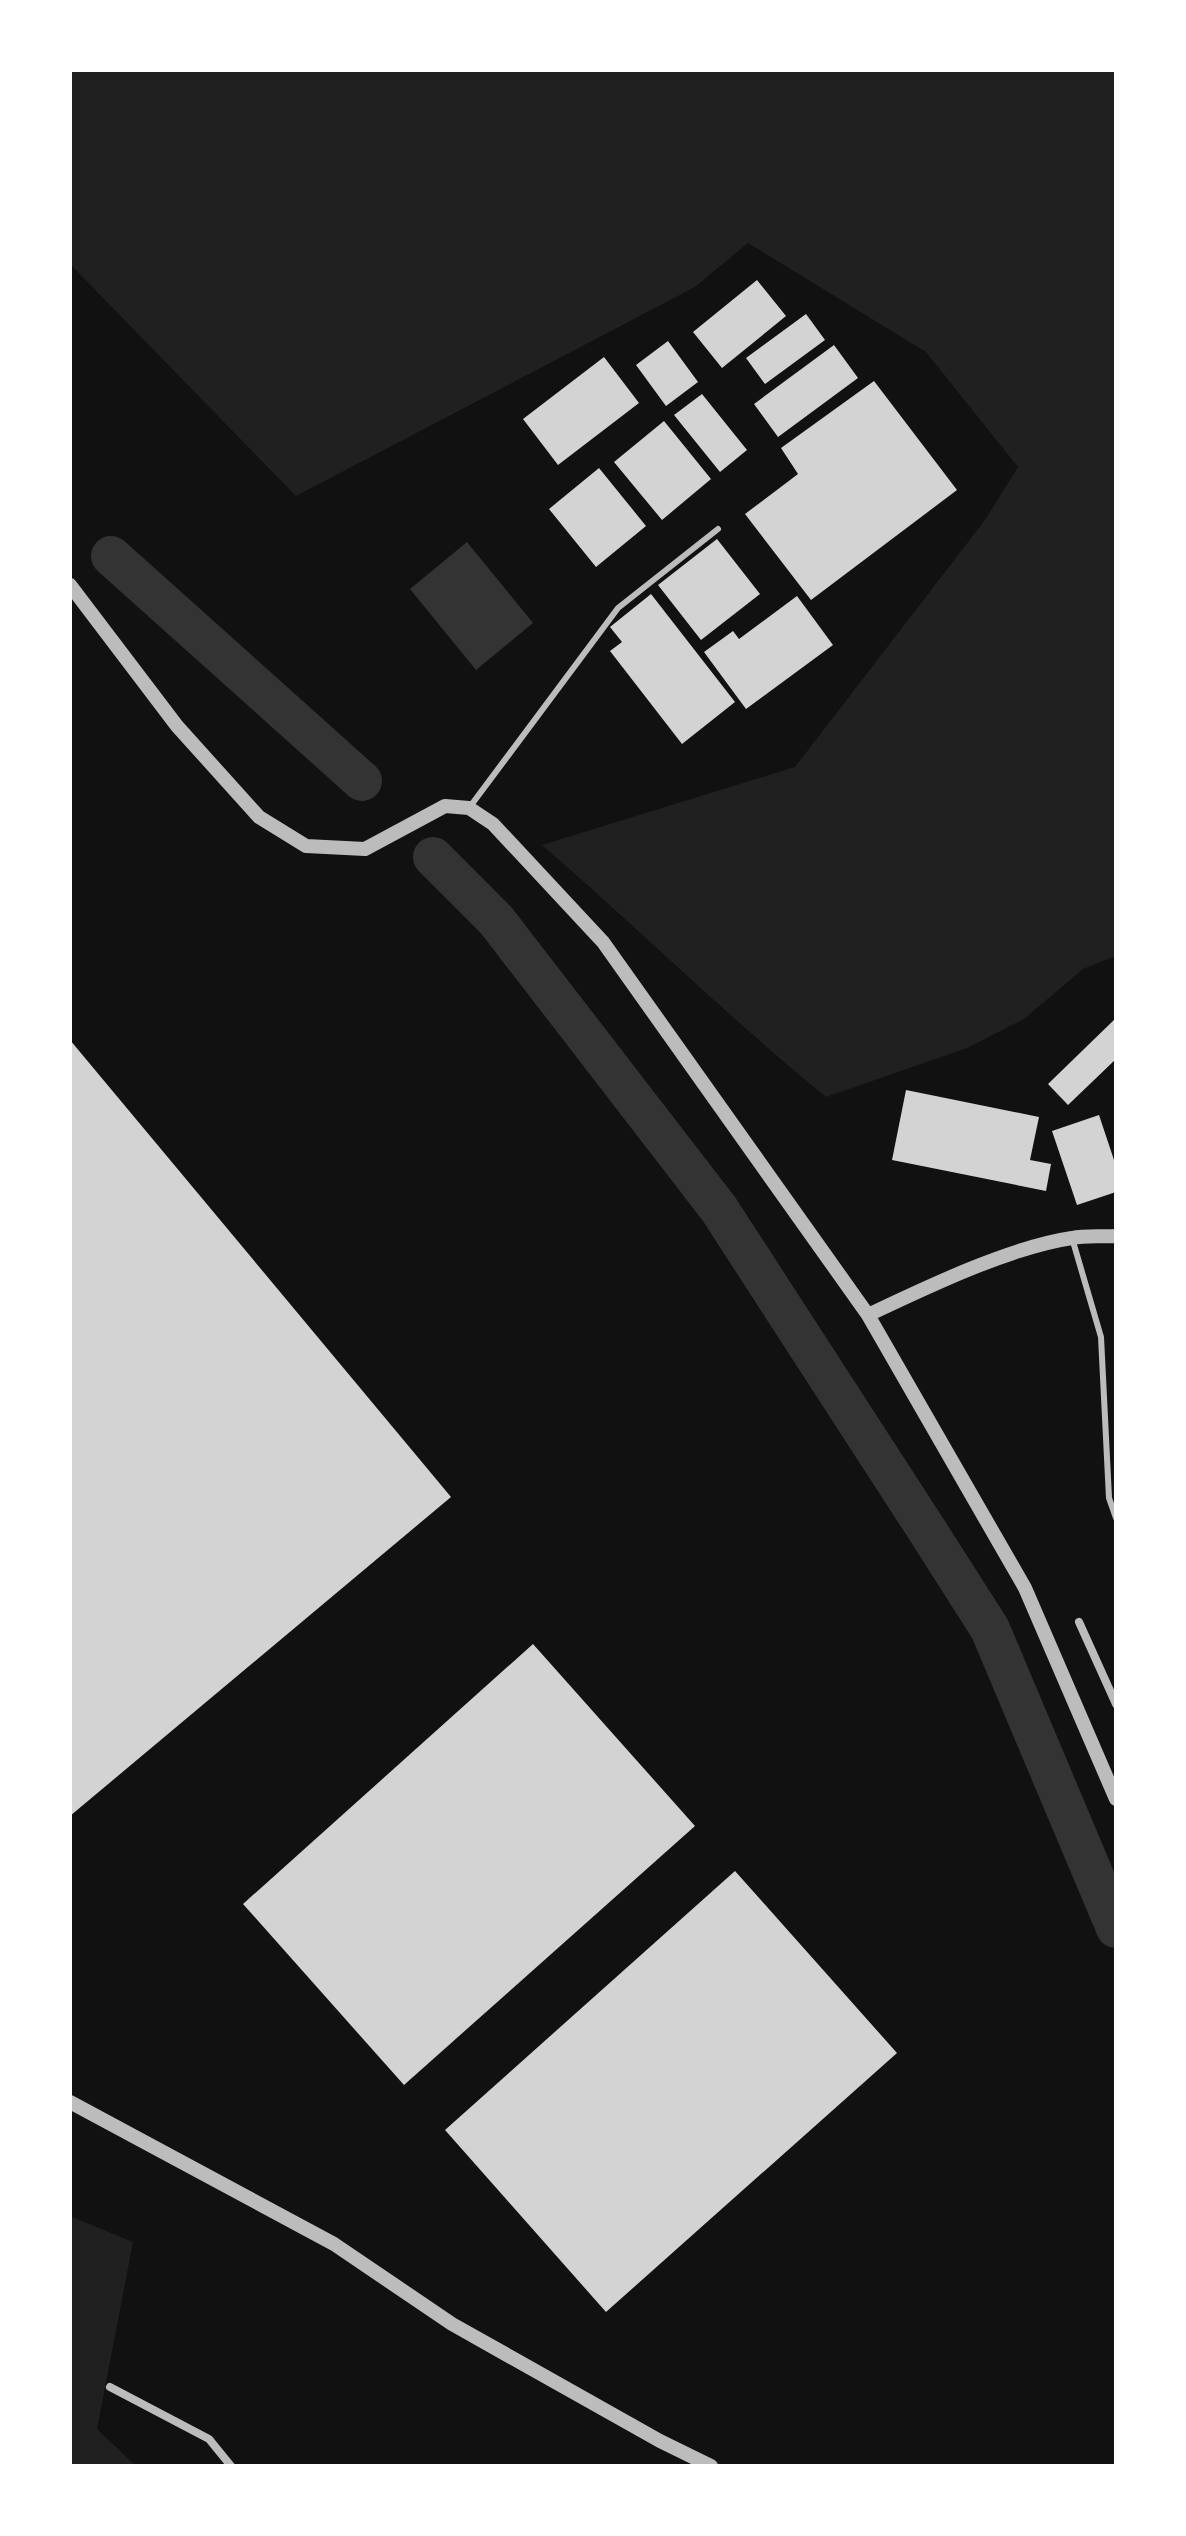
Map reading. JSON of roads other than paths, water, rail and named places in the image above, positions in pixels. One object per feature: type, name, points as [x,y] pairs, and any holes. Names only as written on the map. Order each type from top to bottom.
[{"type":"street","points":[[70,585],[177,726],[259,817],[306,846],[365,849],[445,806],[469,808],[493,824],[603,942],[868,1315],[1025,1588],[1116,1799]]},
{"type":"street","points":[[868,1315],[938,1282],[1072,1238],[1116,1236]]},
{"type":"street","points":[[1079,1622],[1116,1704]]},
{"type":"street","points":[[70,2102],[334,2244],[452,2324],[660,2441],[711,2466]]},
{"type":"street","points":[[110,2387],[209,2439],[231,2466]]},
{"type":"lane","points":[[469,808],[618,608],[718,529]]},
{"type":"lane","points":[[1072,1238],[1101,1337],[1109,1498],[1116,1518]]},
{"type":"waterway","points":[[111,556],[362,781]]},
{"type":"waterway","points":[[433,857],[496,920],[719,1209],[925,1527],[990,1629],[1116,1928]]}]
